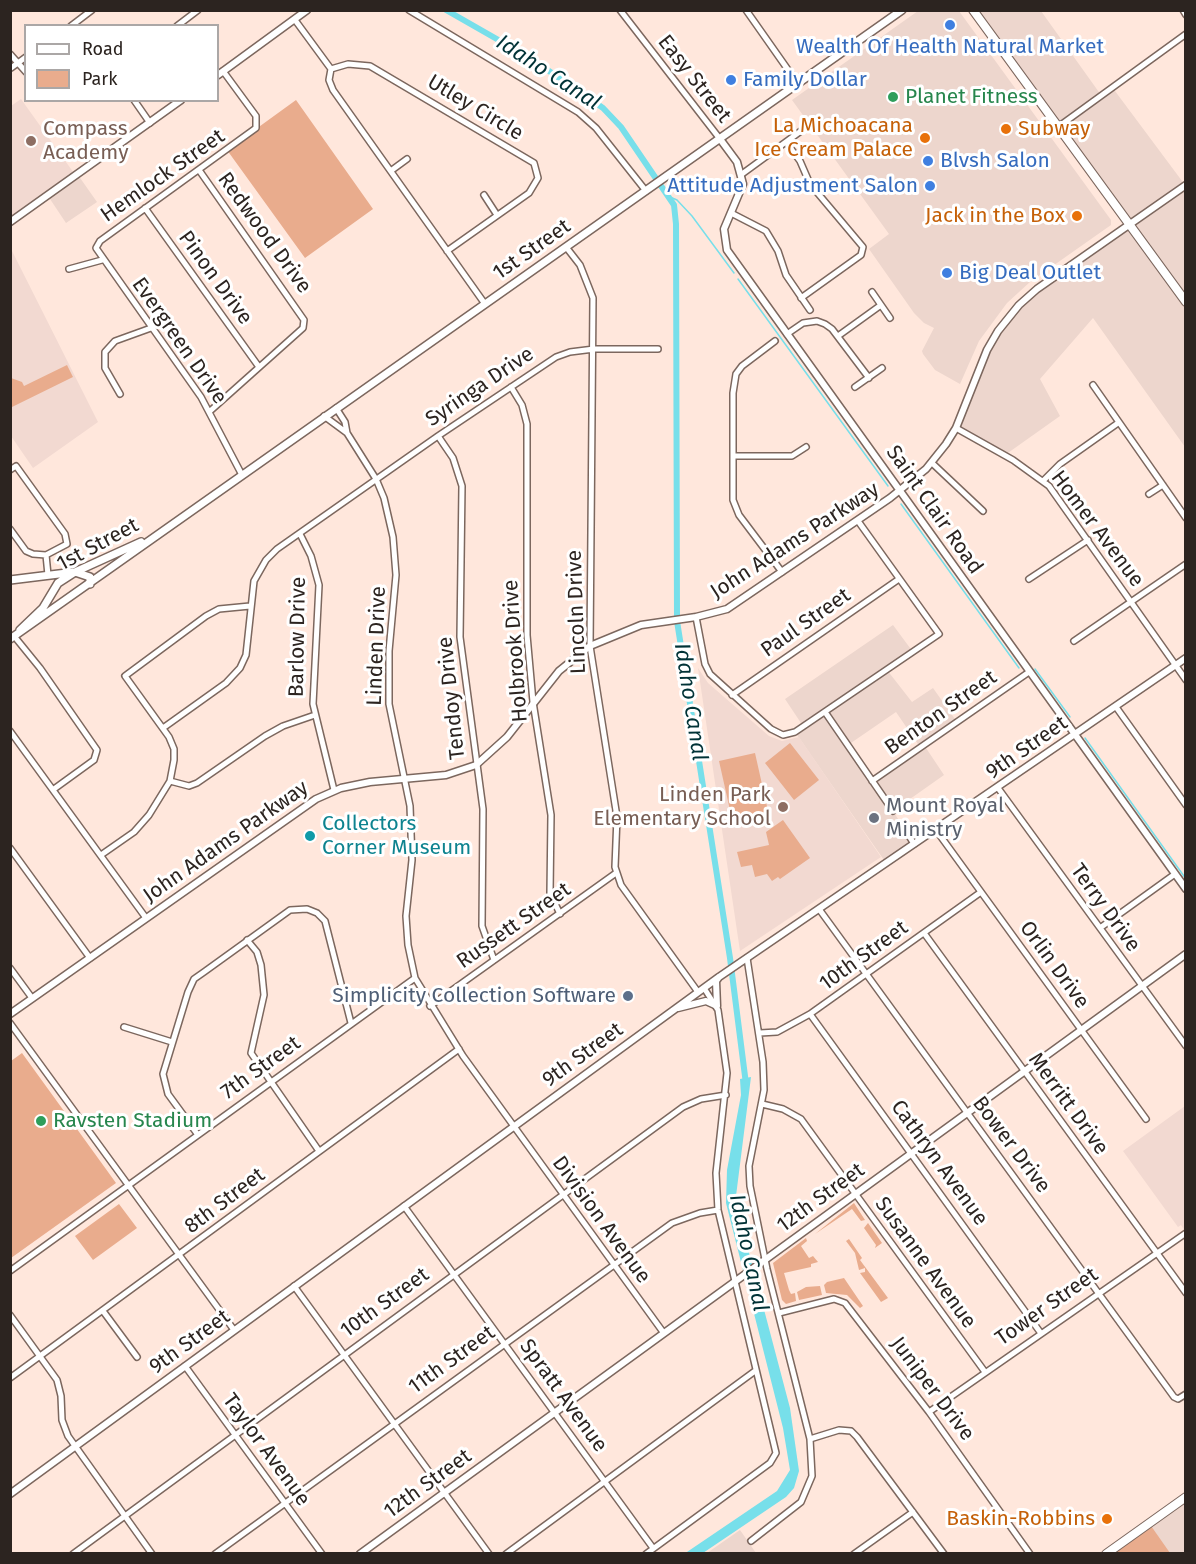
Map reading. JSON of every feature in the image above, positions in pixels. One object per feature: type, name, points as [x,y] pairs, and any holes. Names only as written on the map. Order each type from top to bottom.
[{"type":"main road","name":"1st Street","points":[[12,638],[902,10]]},
{"type":"main road","points":[[973,10],[1185,302]]},
{"type":"main road","name":"1st Street","points":[[12,638],[43,608],[58,584],[75,572],[125,550],[182,517]]},
{"type":"main road","points":[[10,580],[75,572],[90,577],[90,584]]},
{"type":"main road","points":[[1106,1554],[1185,1497]]},
{"type":"street","points":[[74,24],[92,10]]},
{"type":"street","points":[[180,24],[198,10]]},
{"type":"street","points":[[220,73],[308,10]]},
{"type":"street","points":[[409,10],[560,99],[578,112],[596,128],[649,188]]},
{"type":"street","name":"Easy Street","points":[[620,10],[720,139]]},
{"type":"street","points":[[747,10],[798,84]]},
{"type":"street","points":[[1183,10],[1185,15]]},
{"type":"street","points":[[295,20],[331,69],[329,80],[333,90],[485,304]]},
{"type":"street","points":[[1058,127],[1185,34]]},
{"type":"street","points":[[10,54],[24,70]]},
{"type":"street","points":[[11,68],[24,58]]},
{"type":"street","name":"Utley Circle","points":[[331,69],[348,64],[369,66],[534,163],[538,178],[533,188],[447,250]]},
{"type":"street","name":"Hemlock Street","points":[[102,260],[96,245],[251,133],[258,120],[220,73]]},
{"type":"street","points":[[135,102],[150,123]]},
{"type":"street","points":[[10,222],[179,102]]},
{"type":"street","points":[[720,139],[742,174],[805,128]]},
{"type":"street","points":[[786,142],[800,161],[810,184],[863,247],[861,255],[801,298]]},
{"type":"street","points":[[392,170],[407,159]]},
{"type":"street","name":"Redwood Drive","points":[[199,170],[303,315],[303,328],[259,367]]},
{"type":"street","name":"Saint Clair Road","points":[[742,174],[742,192],[723,234],[727,250],[1185,889]]},
{"type":"street","name":"John Adams Parkway","points":[[10,1014],[290,815],[333,790],[370,782],[446,775],[476,765],[496,749],[559,670],[590,646],[631,628],[696,617],[727,609],[858,521],[901,490],[932,463],[956,428],[981,363],[1008,318],[1037,289],[1185,185]]},
{"type":"street","points":[[484,195],[497,215]]},
{"type":"street","name":"Pinon Drive","points":[[145,208],[259,367]]},
{"type":"street","points":[[731,213],[766,231],[778,251],[786,275],[810,310]]},
{"type":"street","name":"Lincoln Drive","points":[[566,247],[580,265],[593,298],[590,646],[617,817],[614,857],[616,873],[626,892],[698,992]]},
{"type":"street","points":[[69,269],[102,260]]},
{"type":"street","name":"Evergreen Drive","points":[[102,260],[209,412],[222,441],[242,475]]},
{"type":"street","points":[[872,292],[891,318]]},
{"type":"street","points":[[838,336],[881,305]]},
{"type":"street","points":[[788,334],[803,323],[817,321],[832,328],[868,378]]},
{"type":"street","points":[[120,394],[105,368],[105,352],[114,341],[151,328]]},
{"type":"street","points":[[775,341],[742,366],[736,374],[733,393],[735,507],[782,572]]},
{"type":"street","name":"Syringa Drive","points":[[300,534],[438,436],[556,357],[570,352],[594,349],[658,349]]},
{"type":"street","points":[[209,412],[259,367]]},
{"type":"street","points":[[855,387],[882,368]]},
{"type":"street","points":[[1093,386],[1185,519]]},
{"type":"street","name":"Holbrook Drive","points":[[511,387],[522,405],[527,424],[527,635],[533,702],[551,815],[550,892],[560,914]]},
{"type":"street","name":"Linden Drive","points":[[336,408],[348,433],[376,479],[384,498],[393,537],[396,575],[389,651],[389,704],[405,779],[412,843],[406,916],[409,952],[415,978],[430,1006],[513,1126]]},
{"type":"street","name":"Linden Drive","points":[[324,416],[348,433]]},
{"type":"street","points":[[1043,481],[1060,464],[1118,423]]},
{"type":"street","name":"Homer Avenue","points":[[956,428],[1013,460],[1043,481],[1088,540],[1185,680]]},
{"type":"street","name":"Tendoy Drive","points":[[438,436],[453,458],[462,486],[460,637],[483,809],[481,913],[485,940],[494,960]]},
{"type":"street","points":[[734,456],[792,456],[806,447]]},
{"type":"street","points":[[10,529],[26,551],[46,555],[66,546],[67,538],[13,468],[22,462]]},
{"type":"street","points":[[932,463],[983,511]]},
{"type":"street","points":[[1149,494],[1163,485]]},
{"type":"street","points":[[696,617],[706,669],[771,729],[783,735],[795,732],[939,633],[858,521]]},
{"type":"street","points":[[163,728],[226,683],[240,668],[246,655],[250,606],[259,570],[277,549],[300,534]]},
{"type":"street","name":"Barlow Drive","points":[[300,534],[317,570],[319,585],[312,693],[333,790]]},
{"type":"street","points":[[1029,579],[1088,540]]},
{"type":"street","points":[[46,555],[48,575]]},
{"type":"street","points":[[1074,641],[1185,564]]},
{"type":"street","name":"Paul Street","points":[[732,695],[899,579]]},
{"type":"street","points":[[101,855],[141,826],[170,781],[174,749],[163,728],[125,676],[206,616],[227,608],[250,606]]},
{"type":"street","points":[[12,638],[40,668],[97,750],[94,760],[54,789]]},
{"type":"street","name":"9th Street","points":[[10,1494],[674,1009],[1185,658]]},
{"type":"street","name":"Benton Street","points":[[872,781],[1029,672]]},
{"type":"street","points":[[1116,707],[1185,805]]},
{"type":"street","points":[[825,712],[893,811]]},
{"type":"street","points":[[170,781],[189,786],[197,783],[265,736],[283,726],[315,715]]},
{"type":"street","points":[[10,731],[146,918]]},
{"type":"street","name":"Terry Drive","points":[[998,788],[1140,987],[1185,1046]]},
{"type":"street","name":"Orlin Drive","points":[[936,830],[1146,1119]]},
{"type":"street","points":[[909,836],[915,844]]},
{"type":"street","points":[[10,848],[90,958]]},
{"type":"street","name":"Russett Street","points":[[430,1006],[616,873]]},
{"type":"street","points":[[1100,928],[1175,874]]},
{"type":"street","name":"10th Street","points":[[760,1033],[777,1032],[810,1014],[981,892]]},
{"type":"street","points":[[198,1135],[168,1094],[163,1082],[163,1068],[194,979],[290,910],[307,909],[321,916],[327,926],[351,1023]]},
{"type":"street","name":"Bower Drive","points":[[819,909],[1098,1292],[1178,1398],[1185,1394]]},
{"type":"street","name":"Merritt Drive","points":[[924,933],[1185,1293]]},
{"type":"street","points":[[248,940],[257,952],[261,965],[264,995],[251,1053],[320,1151]]},
{"type":"street","name":"12th Street","points":[[360,1554],[1185,954]]},
{"type":"street","points":[[747,958],[764,1062],[762,1104],[749,1176],[765,1259],[810,1439],[812,1476],[807,1492],[792,1510],[751,1541]]},
{"type":"street","points":[[10,968],[32,998]]},
{"type":"street","points":[[646,1554],[775,1458],[768,1415],[755,1371],[717,1210],[716,1173],[727,1073],[717,1006],[716,981],[719,977]]},
{"type":"street","name":"7th Street","points":[[10,1271],[415,978]]},
{"type":"street","points":[[704,988],[717,1006]]},
{"type":"street","points":[[674,1009],[706,1001],[717,1006]]},
{"type":"street","name":"Cathryn Avenue","points":[[810,1014],[1040,1332]]},
{"type":"street","points":[[10,1023],[234,1330]]},
{"type":"street","points":[[124,1027],[172,1042]]},
{"type":"street","name":"8th Street","points":[[10,1378],[459,1049]]},
{"type":"street","name":"10th Street","points":[[73,1554],[683,1107],[701,1099],[726,1095]]},
{"type":"street","name":"Susanne Avenue","points":[[762,1104],[783,1109],[801,1119],[985,1372]]},
{"type":"street","name":"Division Avenue","points":[[513,1126],[663,1332]]},
{"type":"street","name":"Spratt Avenue","points":[[404,1206],[653,1548]]},
{"type":"street","name":"11th Street","points":[[214,1554],[672,1223],[700,1213],[717,1210]]},
{"type":"street","name":"Tower Street","points":[[929,1412],[1040,1332],[1185,1233]]},
{"type":"street","points":[[294,1286],[489,1554]]},
{"type":"street","name":"Juniper Drive","points":[[779,1313],[834,1299],[846,1303],[929,1412],[1030,1554]]},
{"type":"street","points":[[103,1311],[137,1357]]},
{"type":"street","points":[[10,1315],[57,1380],[64,1430],[152,1554]]},
{"type":"street","name":"Taylor Avenue","points":[[185,1366],[322,1554]]},
{"type":"street","points":[[506,1554],[755,1371]]},
{"type":"street","points":[[810,1439],[839,1430],[851,1431],[882,1469],[944,1554]]},
{"type":"street","points":[[854,1554],[913,1512]]},
{"type":"shaded area","points":[[918,11],[959,11],[1111,220],[1111,225],[1030,282],[1007,303],[979,341],[960,384],[935,370],[923,354],[922,351],[934,328],[924,323],[914,313],[869,249],[889,234],[792,100]]},
{"type":"shaded area","points":[[973,11],[1041,11],[1101,95],[1112,87],[1185,185],[1185,447],[1093,318],[1040,379],[1060,416],[1005,455],[956,428],[998,331],[1037,289],[1128,225]]},
{"type":"shaded area","name":"Compass Academy","points":[[21,99],[76,176],[11,222],[11,106]]},
{"type":"shaded area","points":[[78,175],[97,202],[66,223],[48,196]]},
{"type":"shaded area","points":[[10,247],[98,422],[33,468],[11,436]]},
{"type":"shaded area","points":[[893,625],[913,652],[887,670],[912,702],[933,688],[957,722],[924,745],[944,775],[893,811],[914,844],[886,863],[795,732],[803,726],[785,699]],"holes":[[[896,712],[920,747],[872,780],[848,745]]]},
{"type":"shaded area","name":"Linden Park Elementary School","points":[[698,668],[708,683],[769,736],[782,741],[799,737],[881,857],[740,951]]},
{"type":"shaded area","points":[[1185,1106],[1185,1231],[1181,1225],[1178,1227],[1123,1151]]},
{"type":"shaded area","points":[[1185,1497],[1185,1553],[1168,1553],[1147,1524]]},
{"type":"shaded area","points":[[740,1530],[756,1553],[707,1553]]},
{"type":"green space","points":[[296,100],[373,209],[305,258],[227,150]]},
{"type":"green space","points":[[67,365],[73,377],[12,407],[11,411],[11,378],[22,382],[24,386]]},
{"type":"green space","points":[[790,743],[819,780],[794,800],[765,763]]},
{"type":"green space","points":[[755,753],[768,811],[732,819],[719,761]]},
{"type":"green space","points":[[783,820],[810,858],[780,879],[778,877],[772,881],[767,874],[755,877],[752,865],[741,867],[737,852],[769,845],[766,832]]},
{"type":"green space","name":"Ravsten Stadium","points":[[22,1053],[116,1183],[11,1258],[11,1061]]},
{"type":"green space","points":[[854,1203],[865,1220],[861,1221],[852,1209],[815,1234]]},
{"type":"green space","points":[[119,1204],[137,1228],[93,1260],[75,1236]]},
{"type":"green space","points":[[868,1223],[882,1243],[875,1248],[876,1245],[864,1228]]},
{"type":"green space","points":[[806,1238],[807,1241],[801,1246],[809,1258],[813,1256],[818,1262],[811,1264],[811,1267],[784,1273],[791,1294],[795,1293],[796,1301],[786,1304],[782,1300],[773,1263]]},
{"type":"green space","points":[[849,1239],[862,1258],[860,1260],[888,1298],[881,1302],[860,1273],[865,1272],[865,1268],[859,1270],[855,1253],[846,1241]]},
{"type":"green space","points":[[844,1278],[863,1306],[860,1308],[847,1295],[826,1293],[824,1285],[827,1282]]},
{"type":"green space","points":[[820,1286],[822,1295],[799,1300],[797,1292],[806,1287]]},
{"type":"green space","points":[[1149,1523],[1170,1553],[1106,1554]]},
{"type":"water","name":"Idaho Canal","points":[[751,1077],[736,1196],[790,1408],[799,1471],[794,1488],[786,1497],[703,1553],[684,1554],[777,1491],[790,1470],[783,1428],[726,1203],[727,1170],[741,1095],[740,1079]]},
{"type":"waterway","name":"Idaho Canal","points":[[446,10],[530,58],[603,108],[621,127],[674,205],[676,224],[677,621],[730,958],[746,1084]]},
{"type":"waterway","points":[[670,197],[677,200],[692,216],[734,273]]},
{"type":"waterway","points":[[738,279],[888,486]]},
{"type":"waterway","points":[[901,504],[1019,668]]},
{"type":"waterway","points":[[1035,669],[1070,717]]},
{"type":"waterway","points":[[1085,738],[1186,879]]},
{"type":"place","name":"Wealth Of Health Natural Market","points":[[950,25]]},
{"type":"place","name":"Family Dollar","points":[[731,80]]},
{"type":"place","name":"Planet Fitness","points":[[893,97]]},
{"type":"place","name":"Subway","points":[[1006,129]]},
{"type":"place","name":"La Michoacana Ice Cream Palace","points":[[925,138]]},
{"type":"place","name":"Compass Academy","points":[[31,141]]},
{"type":"place","name":"Blvsh Salon","points":[[928,161]]},
{"type":"place","name":"Attitude Adjustment Salon","points":[[930,186]]},
{"type":"place","name":"Jack in the Box","points":[[1077,216]]},
{"type":"place","name":"Big Deal Outlet","points":[[947,273]]},
{"type":"place","name":"Linden Park Elementary School","points":[[783,807]]},
{"type":"place","name":"Mount Royal Ministry","points":[[874,818]]},
{"type":"place","name":"Collectors Corner Museum","points":[[310,836]]},
{"type":"place","name":"Simplicity Collection Software","points":[[628,996]]},
{"type":"place","name":"Ravsten Stadium","points":[[41,1121]]},
{"type":"place","name":"Baskin-Robbins","points":[[1107,1519]]}]
